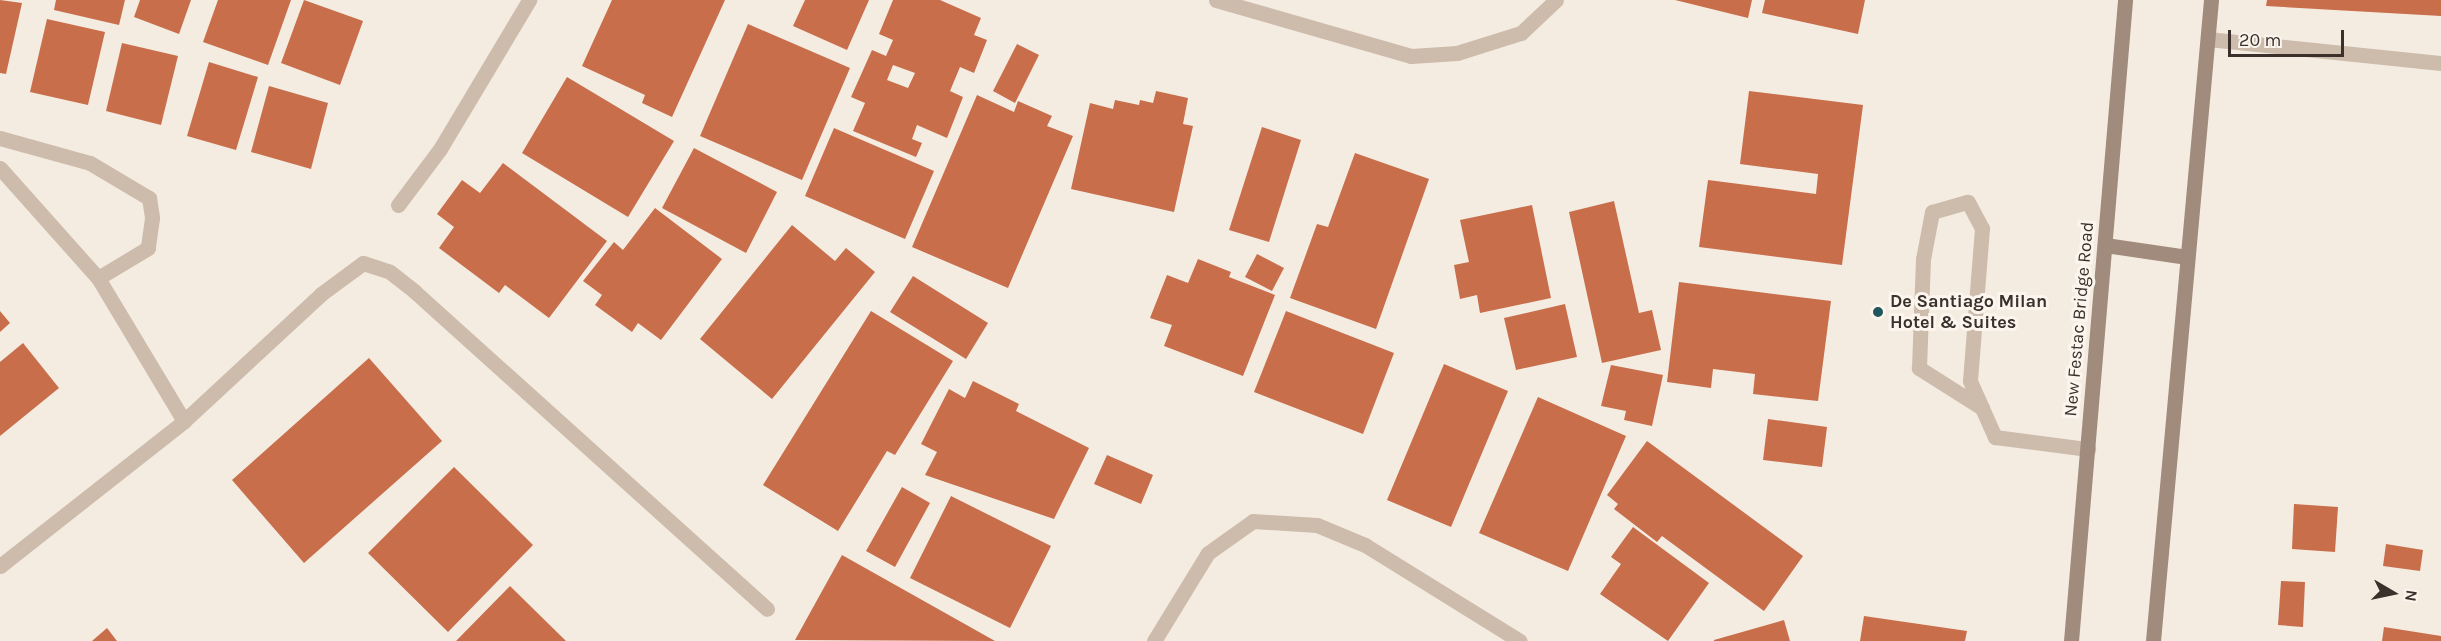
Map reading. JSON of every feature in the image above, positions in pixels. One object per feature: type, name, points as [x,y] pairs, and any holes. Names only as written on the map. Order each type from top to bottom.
[{"type":"main road","name":"New Festac Bridge Road","points":[[2071,641],[2125,0]]},
{"type":"main road","points":[[2153,641],[2211,0]]},
{"type":"main road","points":[[2105,246],[2187,257]]},
{"type":"street","points":[[398,205],[440,149],[529,0]]},
{"type":"street","points":[[1216,0],[1411,56],[1457,53],[1521,33],[1556,0]]},
{"type":"street","points":[[2208,39],[2441,63]]},
{"type":"street","points":[[0,138],[90,162],[149,198],[152,218],[148,248],[98,278]]},
{"type":"street","points":[[0,168],[98,278],[184,421]]},
{"type":"street","points":[[1982,408],[1919,368],[1923,259],[1932,212],[1968,202],[1982,228],[1970,381],[1995,437],[2088,449]]},
{"type":"street","points":[[0,566],[184,421],[321,294],[363,263],[390,272],[767,609]]},
{"type":"street","points":[[1154,641],[1208,553],[1253,522],[1317,525],[1365,545],[1520,641]]},
{"type":"building","points":[[0,0],[22,3],[6,74],[0,73]]},
{"type":"building","points":[[56,0],[125,0],[119,25],[54,10]]},
{"type":"building","points":[[140,0],[191,0],[179,34],[134,17]]},
{"type":"building","points":[[218,0],[291,0],[268,65],[203,42]]},
{"type":"building","points":[[304,0],[363,21],[340,85],[281,63]]},
{"type":"building","points":[[612,0],[725,0],[672,117],[642,103],[645,95],[582,66]]},
{"type":"building","points":[[805,0],[869,0],[847,50],[793,26]]},
{"type":"building","points":[[893,0],[940,0],[981,18],[974,35],[987,40],[974,73],[960,67],[950,91],[963,97],[947,138],[917,125],[912,139],[922,143],[916,157],[853,131],[865,103],[851,97],[872,50],[886,56],[893,40],[879,34]],"holes":[[[893,65],[915,73],[908,88],[887,80]]]},
{"type":"building","points":[[1675,0],[1752,0],[1748,18]]},
{"type":"building","points":[[1765,0],[1865,0],[1858,34],[1762,13]]},
{"type":"building","points":[[2267,0],[2441,0],[2441,16],[2266,6]]},
{"type":"building","points":[[47,19],[105,32],[88,105],[30,92]]},
{"type":"building","points":[[748,24],[850,68],[802,180],[700,136]]},
{"type":"building","points":[[122,43],[178,56],[161,125],[106,111]]},
{"type":"building","points":[[1017,44],[1039,55],[1015,103],[993,91]]},
{"type":"building","points":[[209,62],[258,77],[236,150],[187,136]]},
{"type":"building","points":[[567,77],[674,141],[628,217],[522,153]]},
{"type":"building","points":[[269,86],[328,103],[311,169],[251,152]]},
{"type":"building","points":[[1156,91],[1188,98],[1183,124],[1193,126],[1174,212],[1071,189],[1090,103],[1113,109],[1115,100],[1139,105],[1140,100],[1153,103]]},
{"type":"building","points":[[1749,91],[1863,105],[1842,265],[1699,247],[1708,180],[1816,194],[1818,174],[1740,164]]},
{"type":"building","points":[[977,95],[1014,112],[1018,101],[1052,116],[1047,126],[1073,136],[1008,288],[912,247]]},
{"type":"building","points":[[1262,127],[1301,140],[1269,242],[1229,230]]},
{"type":"building","points":[[834,128],[934,171],[905,239],[805,196]]},
{"type":"building","points":[[694,148],[777,192],[746,253],[662,208]]},
{"type":"building","points":[[1355,153],[1429,179],[1376,329],[1290,298],[1317,224],[1328,227]]},
{"type":"building","points":[[503,163],[607,241],[549,318],[505,285],[499,293],[439,248],[454,227],[437,214],[462,180],[480,193]]},
{"type":"building","points":[[1614,201],[1639,313],[1652,310],[1661,350],[1602,363],[1569,212]]},
{"type":"building","points":[[1532,205],[1551,298],[1480,313],[1477,295],[1460,299],[1454,265],[1469,262],[1460,220]]},
{"type":"building","points":[[655,208],[722,259],[661,340],[638,323],[632,332],[595,305],[602,295],[583,281],[614,242],[623,250]]},
{"type":"building","points":[[792,225],[835,261],[846,248],[875,272],[772,399],[700,339]]},
{"type":"building","points":[[1257,254],[1284,268],[1272,291],[1245,277]]},
{"type":"building","points":[[1198,259],[1231,272],[1229,277],[1275,295],[1243,376],[1164,346],[1172,325],[1150,318],[1167,275],[1188,283]]},
{"type":"building","points":[[913,276],[988,323],[966,359],[890,312]]},
{"type":"building","points":[[1679,282],[1831,301],[1818,401],[1753,394],[1755,374],[1713,369],[1711,388],[1667,382]]},
{"type":"building","points":[[1565,304],[1577,357],[1516,370],[1504,318]]},
{"type":"building","points":[[0,311],[10,323],[0,332]]},
{"type":"building","points":[[871,311],[953,361],[895,455],[887,451],[838,531],[763,485]]},
{"type":"building","points":[[1286,311],[1394,353],[1363,434],[1254,392]]},
{"type":"building","points":[[23,343],[59,388],[0,436],[0,362]]},
{"type":"building","points":[[369,358],[442,441],[304,563],[232,480]]},
{"type":"building","points":[[1444,364],[1508,391],[1451,527],[1387,500]]},
{"type":"building","points":[[1611,365],[1663,375],[1652,426],[1624,420],[1626,411],[1601,406]]},
{"type":"building","points":[[973,381],[1019,404],[1016,411],[1089,448],[1054,519],[925,475],[937,452],[921,444],[949,389],[965,398]]},
{"type":"building","points":[[1538,397],[1626,436],[1568,571],[1479,533]]},
{"type":"building","points":[[1768,419],[1827,427],[1822,467],[1763,460]]},
{"type":"building","points":[[1647,441],[1803,556],[1764,611],[1662,536],[1657,542],[1614,509],[1618,504],[1607,495]]},
{"type":"building","points":[[1107,455],[1153,475],[1141,504],[1094,484]]},
{"type":"building","points":[[454,467],[533,545],[448,632],[368,553]]},
{"type":"building","points":[[902,487],[930,503],[895,567],[866,551]]},
{"type":"building","points":[[951,496],[1051,546],[1010,628],[910,578]]},
{"type":"building","points":[[2294,504],[2338,507],[2335,552],[2292,549]]},
{"type":"building","points":[[1633,527],[1709,583],[1668,641],[1600,594],[1621,564],[1611,557]]},
{"type":"building","points":[[2386,544],[2423,550],[2420,571],[2383,566]]},
{"type":"building","points":[[842,555],[995,641],[795,640]]},
{"type":"building","points":[[2281,581],[2305,582],[2303,627],[2278,625]]},
{"type":"building","points":[[510,586],[566,641],[456,641]]},
{"type":"building","points":[[1864,616],[1967,631],[1965,641],[1860,641]]},
{"type":"building","points":[[1784,620],[1790,641],[1714,641],[1714,640]]},
{"type":"building","points":[[2384,627],[2441,636],[2441,641],[2382,641]]},
{"type":"building","points":[[107,628],[117,641],[92,641]]},
{"type":"place","name":"De Santiago Milan Hotel & Suites","points":[[1878,312]]}]
